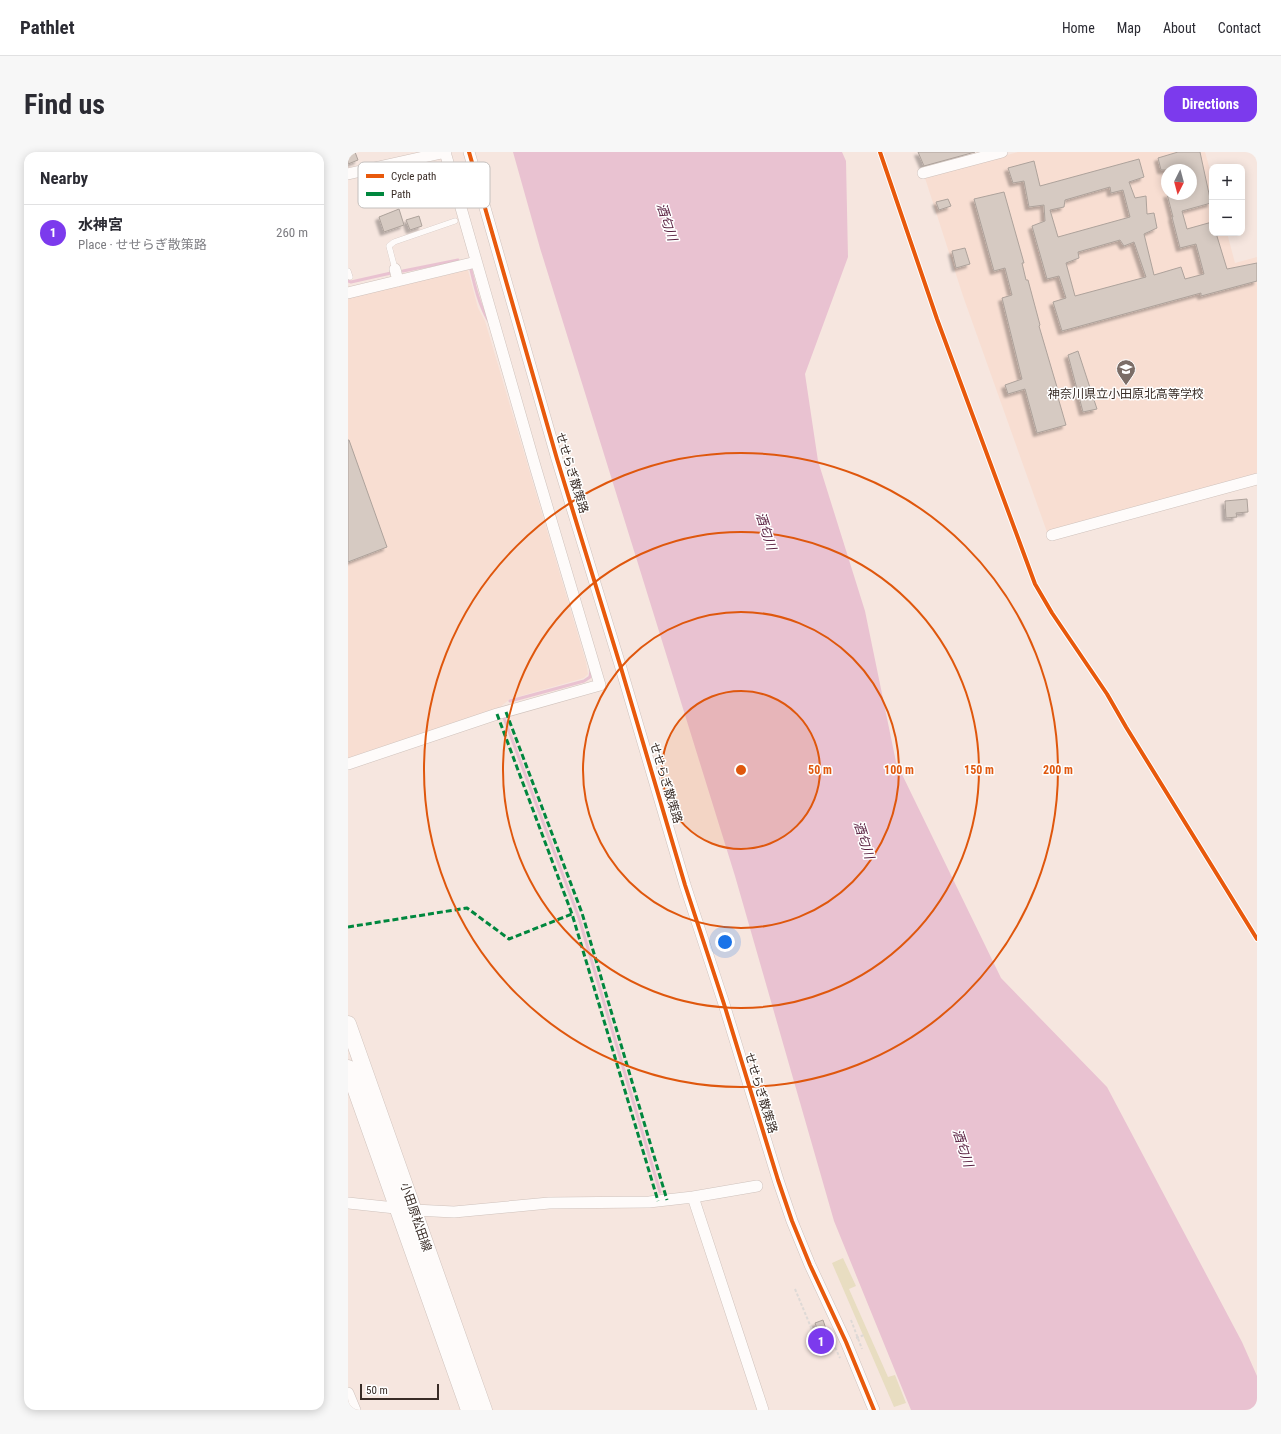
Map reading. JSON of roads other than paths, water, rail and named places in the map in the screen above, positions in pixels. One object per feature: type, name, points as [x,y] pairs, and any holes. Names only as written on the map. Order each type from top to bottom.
[{"type":"main road","name":"小田原松田線","points":[[348,1024],[484,1410]]},
{"type":"main road","name":"小田原松田線","points":[[348,1068],[469,1410]]},
{"type":"street","points":[[395,162],[423,155],[446,152],[448,162]]},
{"type":"street","name":"せせらぎ散策路","points":[[469,152],[472,162]]},
{"type":"street","points":[[923,173],[1002,152]]},
{"type":"street","points":[[348,174],[358,171]]},
{"type":"street","points":[[348,764],[497,714],[600,684],[476,262],[460,219],[458,208]]},
{"type":"street","name":"せせらぎ散策路","points":[[485,208],[557,459],[686,885],[778,1180],[798,1236],[874,1410]]},
{"type":"street","points":[[348,293],[476,262]]},
{"type":"street","points":[[395,269],[398,281]]},
{"type":"street","points":[[1052,535],[1257,479]]},
{"type":"street","points":[[348,1203],[414,1210],[454,1212],[549,1204],[649,1202],[693,1197],[757,1186]]},
{"type":"street","points":[[693,1197],[763,1410]]},
{"type":"street","points":[[348,1393],[355,1410]]},
{"type":"lane","points":[[395,269],[389,246],[394,242],[460,219]]},
{"type":"water","name":"酒匂川","points":[[513,152],[842,152],[846,161],[848,257],[805,374],[818,461],[865,611],[896,762],[1001,978],[1107,1087],[1242,1342],[1257,1376],[1257,1410],[911,1410],[834,1221],[735,876],[540,248]]},
{"type":"waterway","points":[[403,271],[458,260]]},
{"type":"waterway","points":[[471,270],[480,302],[488,320]]},
{"type":"waterway","points":[[348,281],[351,282],[391,273]]},
{"type":"waterway","points":[[510,701],[584,681],[590,677],[591,670]]},
{"type":"waterway","points":[[504,718],[579,918],[660,1192]]},
{"type":"place","name":"神奈川県立小田原北高等学校","points":[[1126,386]]},
{"type":"place","name":"水神宮","points":[[821,1341]]}]
